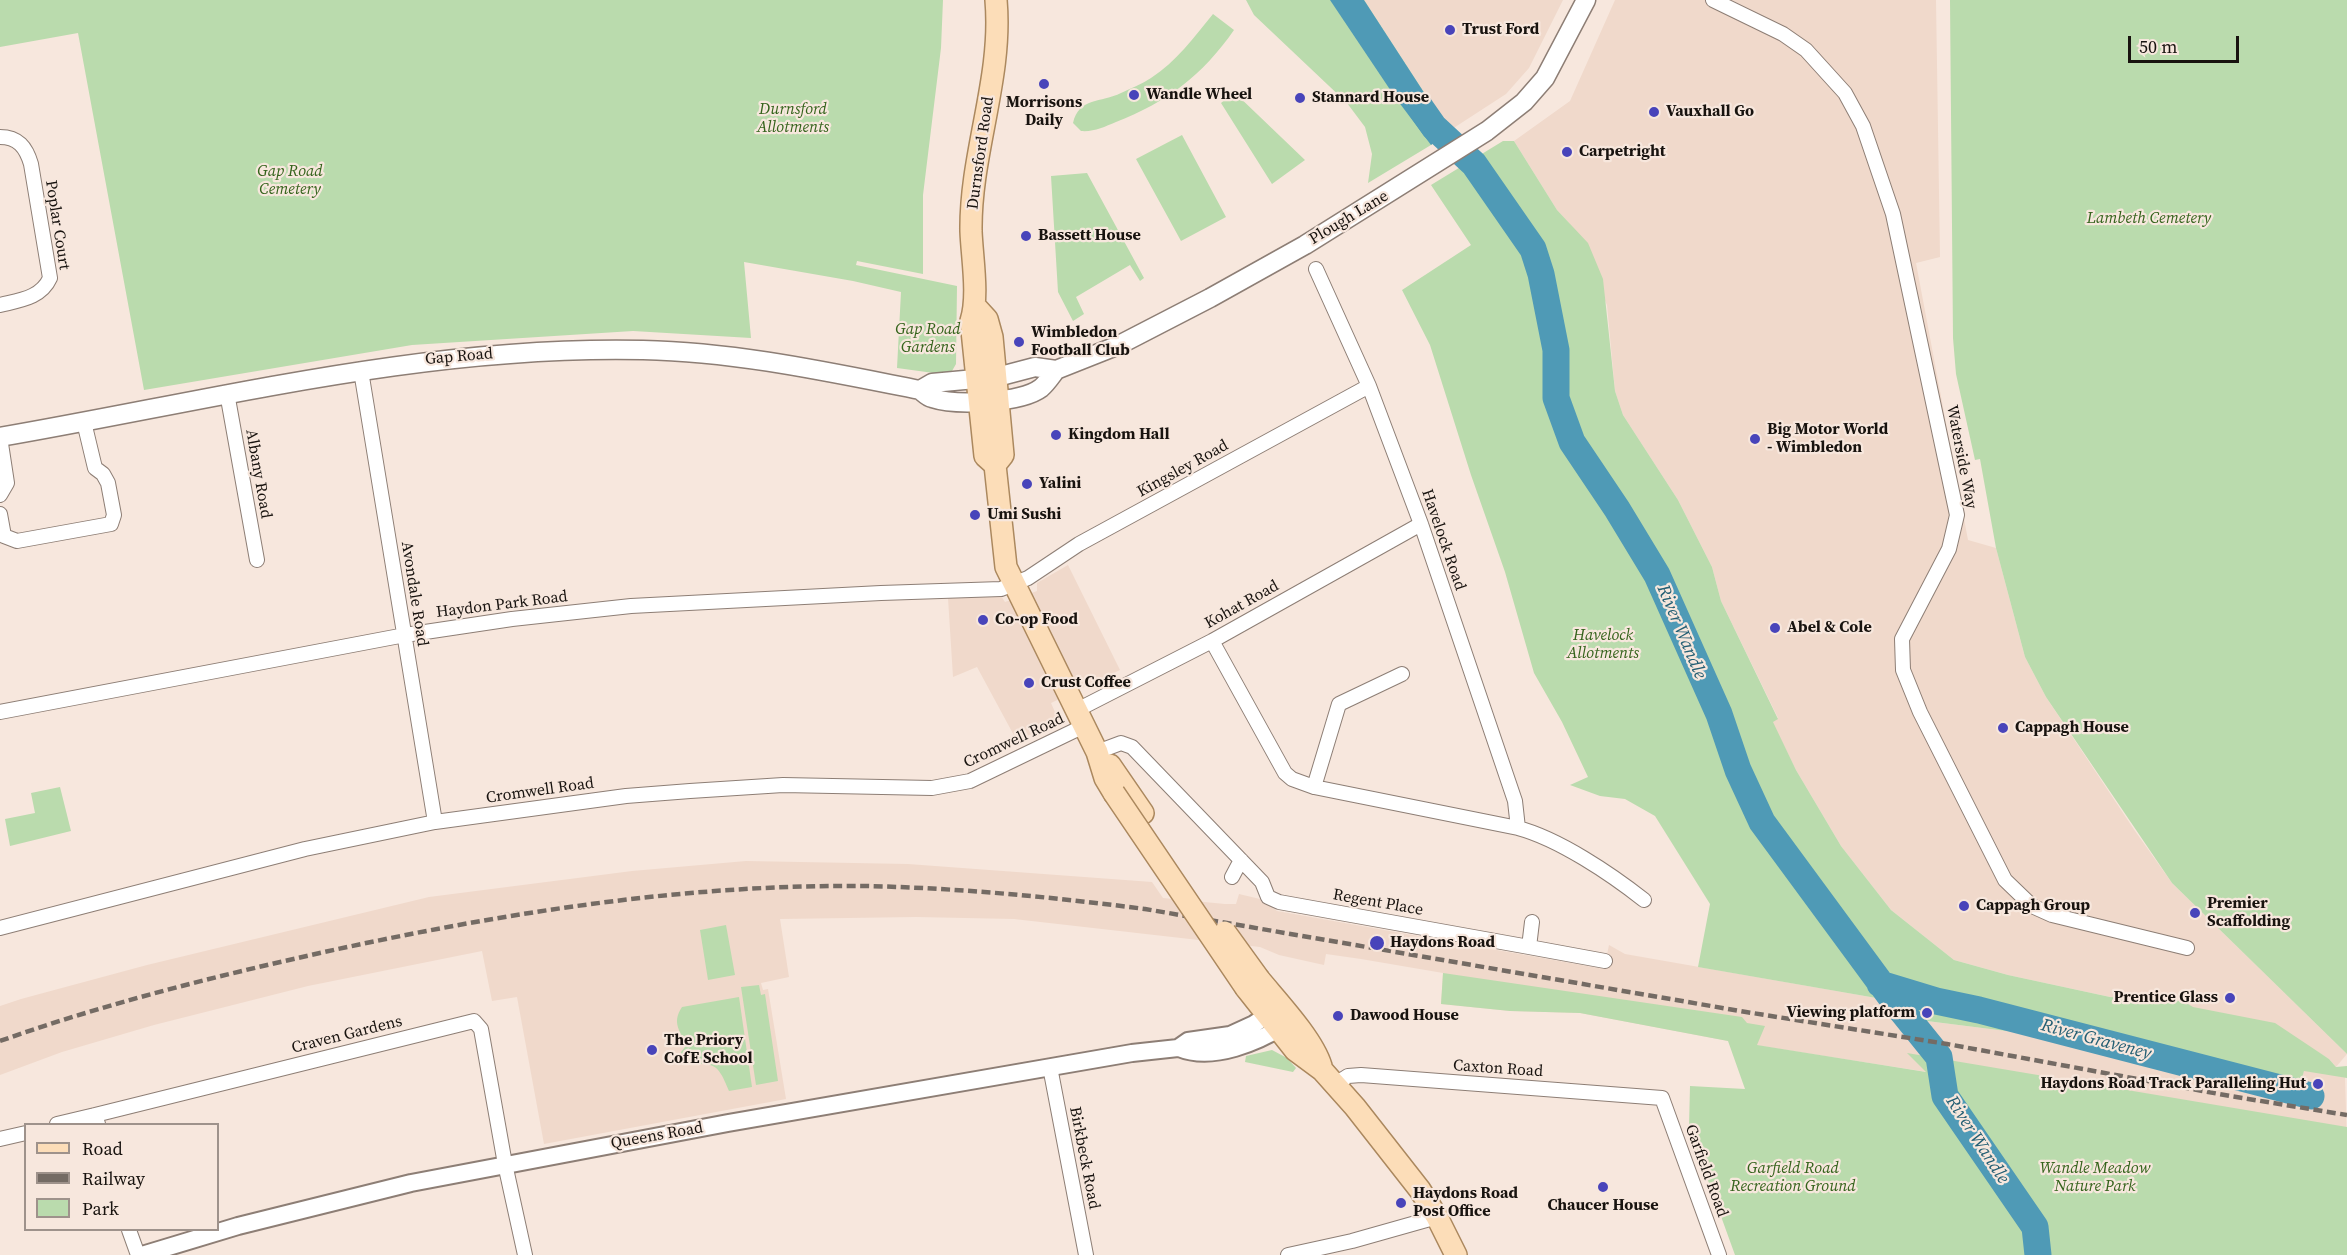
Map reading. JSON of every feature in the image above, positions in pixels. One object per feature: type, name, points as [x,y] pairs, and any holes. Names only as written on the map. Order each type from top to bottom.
[{"type":"main road","name":"Durnsford Road","points":[[989,402],[976,379],[971,321],[976,307],[971,227],[973,188],[999,27],[996,0]]},
{"type":"main road","name":"Plough Lane","points":[[989,402],[1041,388],[1056,370],[1119,345],[1210,298],[1348,219],[1479,136],[1524,102],[1545,78],[1586,0]]},
{"type":"main road","name":"Durnsford Road","points":[[976,307],[987,319],[997,377],[989,402]]},
{"type":"main road","name":"Gap Road","points":[[0,436],[84,422],[227,393],[415,362],[491,354],[573,350],[695,352],[761,359],[920,390],[929,398],[951,402],[989,402]]},
{"type":"main road","name":"Plough Lane","points":[[976,379],[997,377],[1035,367],[1056,370]]},
{"type":"main road","name":"Gap Road","points":[[920,390],[932,383],[976,379]]},
{"type":"main road","points":[[989,402],[1003,455],[995,465],[1004,558],[1014,584],[1097,752],[1105,778],[1120,790],[1252,984],[1280,1018],[1296,1050],[1328,1077],[1355,1107],[1420,1190],[1456,1255]]},
{"type":"street","name":"Waterside Way","points":[[1713,0],[1783,34],[1806,50],[1839,85],[1863,126],[1893,214],[1958,515],[1949,549],[1902,639],[1903,670],[1920,712],[2005,880],[2032,906],[2052,915],[2187,948]]},
{"type":"street","name":"Poplar Court","points":[[0,136],[16,139],[28,153],[32,164],[50,278],[46,287],[36,295],[0,305]]},
{"type":"street","name":"Havelock Road","points":[[1316,269],[1370,386],[1421,524],[1515,801],[1518,828]]},
{"type":"street","name":"Avondale Road","points":[[361,371],[435,822]]},
{"type":"street","name":"Kingsley Road","points":[[1014,584],[1028,578],[1079,544],[1370,386]]},
{"type":"street","name":"Albany Road","points":[[227,393],[257,560]]},
{"type":"street","points":[[0,514],[4,536],[17,541],[111,524],[114,515],[108,483],[103,474],[95,468],[84,422]]},
{"type":"street","points":[[0,436],[7,483],[0,495]]},
{"type":"street","name":"Kohat Road","points":[[1080,718],[1421,524]]},
{"type":"street","name":"Haydon Park Road","points":[[0,711],[405,635],[512,619],[631,606],[906,591],[1001,589],[1014,584]]},
{"type":"street","points":[[1212,641],[1285,773],[1292,779],[1314,787],[1533,832],[1610,873],[1644,900]]},
{"type":"street","points":[[1314,787],[1339,704],[1402,674]]},
{"type":"street","name":"Cromwell Road","points":[[0,928],[305,849],[435,822],[679,791],[783,786],[932,788],[957,785],[980,777],[1080,718]]},
{"type":"street","name":"Regent Place","points":[[1097,752],[1121,743],[1132,747],[1262,882],[1268,897],[1280,902],[1605,961]]},
{"type":"street","points":[[1232,877],[1240,860]]},
{"type":"street","points":[[1529,947],[1532,922]]},
{"type":"street","name":"Queens Road","points":[[140,1255],[238,1226],[346,1198],[505,1164],[1050,1067],[1178,1048],[1188,1041],[1230,1035],[1254,1024],[1280,1018]]},
{"type":"street","name":"Craven Gardens","points":[[96,1120],[472,1021],[481,1029],[505,1164]]},
{"type":"street","name":"Birkbeck Road","points":[[1050,1067],[1086,1255]]},
{"type":"street","name":"Caxton Road","points":[[1328,1077],[1361,1075],[1662,1098]]},
{"type":"street","name":"Garfield Road","points":[[1662,1098],[1719,1255]]},
{"type":"street","points":[[73,1123],[96,1120]]},
{"type":"street","points":[[0,1139],[24,1133]]},
{"type":"street","points":[[505,1164],[525,1255]]},
{"type":"street","points":[[1288,1255],[1352,1241],[1437,1217]]},
{"type":"street","points":[[129,1231],[140,1255]]},
{"type":"shaded area","points":[[1364,0],[1563,0],[1529,68],[1506,94],[1449,131]]},
{"type":"shaded area","points":[[1615,0],[1936,0],[1940,257],[1916,263],[1968,540],[1996,548],[2025,657],[2046,697],[2135,831],[2172,883],[2347,1054],[2336,1067],[2329,1059],[2304,1044],[2192,1007],[2183,1001],[2110,997],[2008,975],[1954,960],[1891,910],[1841,846],[1796,770],[1772,722],[1778,718],[1721,601],[1712,567],[1678,500],[1623,415],[1615,391],[1607,305],[1569,223],[1557,210],[1514,141],[1570,101]]},
{"type":"shaded area","points":[[1068,565],[1120,670],[1051,703],[1059,721],[1017,741],[977,667],[953,677],[948,598],[999,593],[1005,602],[1037,591],[1037,583]]},
{"type":"shaded area","points":[[746,861],[908,864],[1152,882],[1163,898],[1236,904],[1239,894],[1260,899],[1277,911],[1604,969],[1609,945],[1625,954],[1882,999],[1919,1020],[2046,1036],[2301,1085],[2304,1070],[2345,1077],[2347,1144],[1927,1072],[1728,1041],[1580,1013],[1510,1011],[1441,1004],[1443,973],[1361,959],[1326,954],[1324,965],[1279,955],[1260,947],[1014,919],[916,917],[780,919],[789,977],[761,983],[763,990],[768,989],[786,1099],[544,1144],[517,997],[492,1001],[482,951],[308,986],[154,1025],[62,1052],[0,1075],[0,1006],[21,999],[147,965],[429,897],[632,871]]},
{"type":"green space","name":"Gap Road Cemetery","points":[[0,0],[943,0],[941,48],[923,195],[923,274],[857,261],[856,265],[957,286],[956,364],[952,371],[941,374],[897,368],[901,292],[744,262],[751,338],[633,331],[412,345],[144,390],[78,33],[0,47]]},
{"type":"green space","points":[[1246,0],[1364,0],[1449,131],[1431,145],[1368,183],[1372,154],[1365,127],[1347,103],[1254,15]]},
{"type":"green space","name":"Lambeth Cemetery","points":[[1950,0],[2347,0],[2347,1054],[2172,883],[2046,697],[2025,657],[1996,548],[1980,459],[1975,460],[1956,374],[1953,338]]},
{"type":"green space","points":[[1213,14],[1234,30],[1209,61],[1182,86],[1151,106],[1099,129],[1081,131],[1073,123],[1080,109],[1086,105],[1121,93],[1160,72],[1184,49]]},
{"type":"green space","points":[[1234,92],[1305,160],[1272,184],[1221,103]]},
{"type":"green space","points":[[1182,135],[1226,217],[1181,241],[1136,159]]},
{"type":"green space","name":"Havelock Allotments","points":[[1503,141],[1514,141],[1557,210],[1588,243],[1603,279],[1615,391],[1623,415],[1678,500],[1712,567],[1721,601],[1778,719],[1773,722],[1796,770],[1841,846],[1891,910],[1954,960],[2008,975],[2110,997],[2183,1001],[2193,1007],[2275,1023],[2329,1059],[2336,1067],[2347,1066],[2347,1078],[2304,1071],[2300,1086],[2046,1036],[1919,1020],[1882,999],[1698,967],[1710,904],[1655,816],[1625,799],[1600,796],[1570,785],[1588,777],[1562,722],[1534,673],[1505,572],[1471,475],[1430,345],[1402,290],[1471,245],[1431,185]]},
{"type":"green space","points":[[1087,173],[1144,278],[1140,281],[1130,265],[1076,297],[1084,314],[1073,321],[1058,292],[1051,176]]},
{"type":"green space","points":[[60,787],[71,831],[10,846],[5,819],[35,813],[31,793]]},
{"type":"green space","points":[[726,925],[735,975],[708,980],[700,930]]},
{"type":"green space","points":[[1443,973],[1742,1017],[1747,1023],[1765,1026],[1757,1045],[1926,1072],[1907,1053],[2347,1127],[2347,1255],[1735,1255],[1689,1128],[1690,1086],[1745,1089],[1728,1041],[1580,1013],[1510,1011],[1441,1004]]},
{"type":"green space","points":[[759,985],[761,995],[765,994],[778,1081],[756,1085],[741,987]]},
{"type":"green space","points":[[739,997],[752,1087],[729,1091],[722,1075],[714,1067],[703,1064],[686,1065],[681,1060],[681,1052],[685,1047],[677,1018],[682,1007]]},
{"type":"green space","points":[[1272,1050],[1287,1058],[1296,1068],[1293,1072],[1245,1062],[1246,1056]]},
{"type":"water","points":[[1330,0],[1364,0],[1449,131],[1431,145],[1395,97]]},
{"type":"waterway","name":"River Wandle","points":[[1420,107],[1434,127],[1474,164],[1533,249],[1541,274],[1556,350],[1556,398],[1572,442],[1617,509],[1657,575],[1719,714],[1738,770],[1762,822],[1893,1000],[1939,1057],[1945,1096],[2035,1227],[2038,1255]]},
{"type":"waterway","name":"River Graveney","points":[[1880,984],[1936,1001],[1979,1010],[2311,1096]]},
{"type":"railway","points":[[0,1041],[125,1001],[210,979],[338,949],[468,923],[666,895],[799,887],[900,887],[1005,894],[1145,909],[1746,1012],[1947,1044],[2347,1115]]},
{"type":"place","name":"Trust Ford","points":[[1450,30]]},
{"type":"place","name":"Morrisons Daily","points":[[1044,84]]},
{"type":"place","name":"Wandle Wheel","points":[[1134,95]]},
{"type":"place","name":"Stannard House","points":[[1300,98]]},
{"type":"place","name":"Vauxhall Go","points":[[1654,112]]},
{"type":"place","name":"Carpetright","points":[[1567,152]]},
{"type":"place","name":"Bassett House","points":[[1026,236]]},
{"type":"place","name":"Wimbledon Football Club","points":[[1019,342]]},
{"type":"place","name":"Kingdom Hall","points":[[1056,435]]},
{"type":"place","name":"Big Motor World - Wimbledon","points":[[1755,439]]},
{"type":"place","name":"Yalini","points":[[1027,484]]},
{"type":"place","name":"Umi Sushi","points":[[975,515]]},
{"type":"place","name":"Co-op Food","points":[[983,620]]},
{"type":"place","name":"Abel & Cole","points":[[1775,628]]},
{"type":"place","name":"Crust Coffee","points":[[1029,683]]},
{"type":"place","name":"Cappagh House","points":[[2003,728]]},
{"type":"place","name":"Cappagh Group","points":[[1964,906]]},
{"type":"place","name":"Premier Scaffolding","points":[[2195,913]]},
{"type":"place","name":"Haydons Road","points":[[1377,943]]},
{"type":"place","name":"Prentice Glass","points":[[2230,998]]},
{"type":"place","name":"Viewing platform","points":[[1927,1013]]},
{"type":"place","name":"Dawood House","points":[[1338,1016]]},
{"type":"place","name":"The Priory CofE School","points":[[652,1050]]},
{"type":"place","name":"Haydons Road Track Paralleling Hut","points":[[2318,1084]]},
{"type":"place","name":"Chaucer House","points":[[1603,1187]]},
{"type":"place","name":"Haydons Road Post Office","points":[[1401,1203]]},
{"type":"park label","name":"Durnsford Allotments","points":[[793,119]]},
{"type":"park label","name":"Gap Road Gardens","points":[[928,339]]},
{"type":"park label","name":"Garfield Road Recreation Ground","points":[[1793,1178]]},
{"type":"park label","name":"Wandle Meadow Nature Park","points":[[2095,1178]]}]
